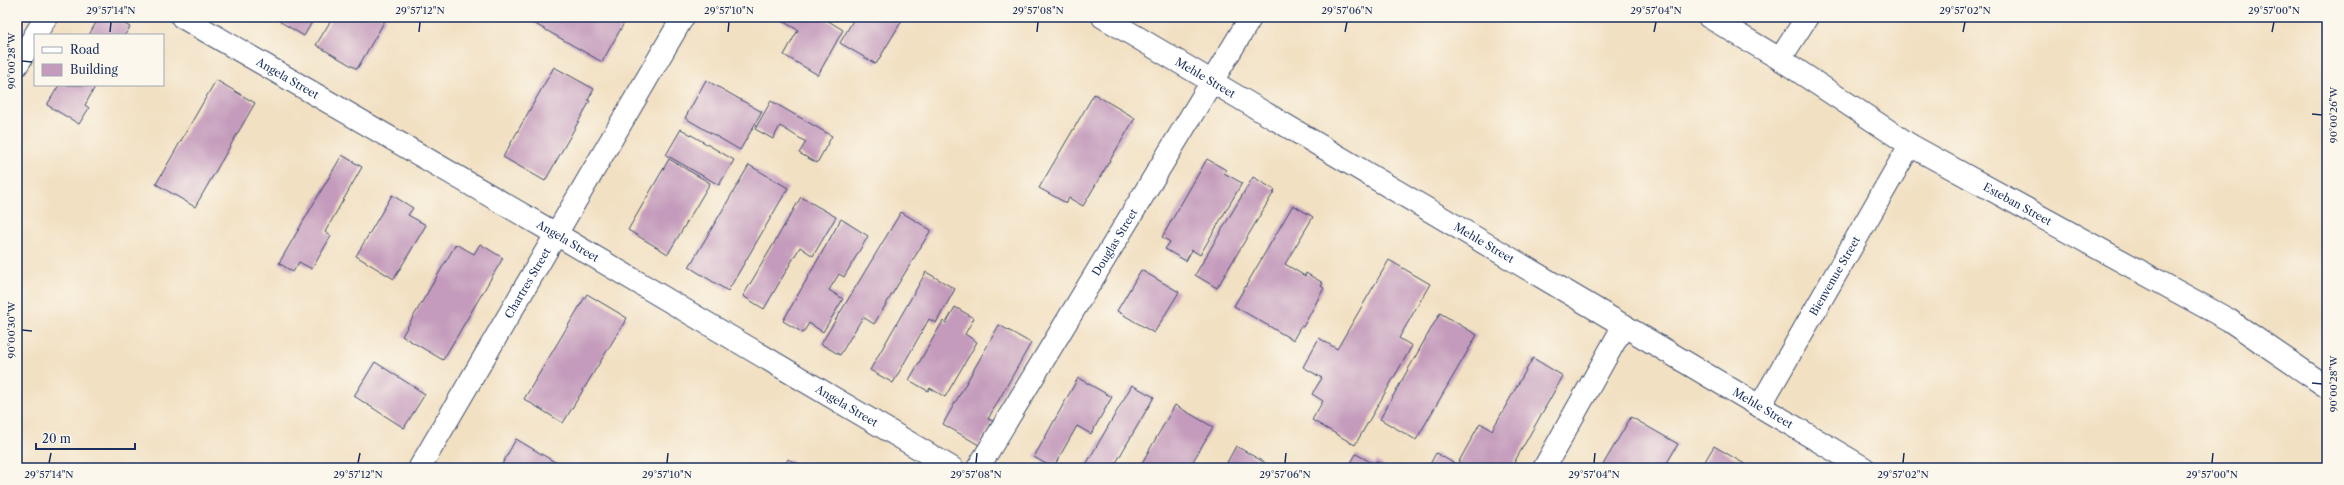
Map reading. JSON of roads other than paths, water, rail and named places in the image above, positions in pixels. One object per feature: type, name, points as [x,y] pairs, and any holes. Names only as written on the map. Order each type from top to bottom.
[{"type":"street","points":[[36,34],[46,17]]},
{"type":"street","name":"Angela Street","points":[[182,17],[556,234],[952,468]]},
{"type":"street","name":"Chartres Street","points":[[420,467],[683,17]]},
{"type":"street","name":"Mehle Street","points":[[1104,17],[1864,468]]},
{"type":"street","name":"Douglas Street","points":[[978,468],[1251,17]]},
{"type":"street","name":"Esteban Street","points":[[1709,17],[1780,59],[1910,145],[2229,320],[2327,387]]},
{"type":"street","points":[[1780,59],[1808,17]]},
{"type":"street","points":[[17,65],[34,37]]},
{"type":"street","name":"Bienvenue Street","points":[[1760,406],[1910,145]]},
{"type":"street","points":[[1544,468],[1624,325]]}]
